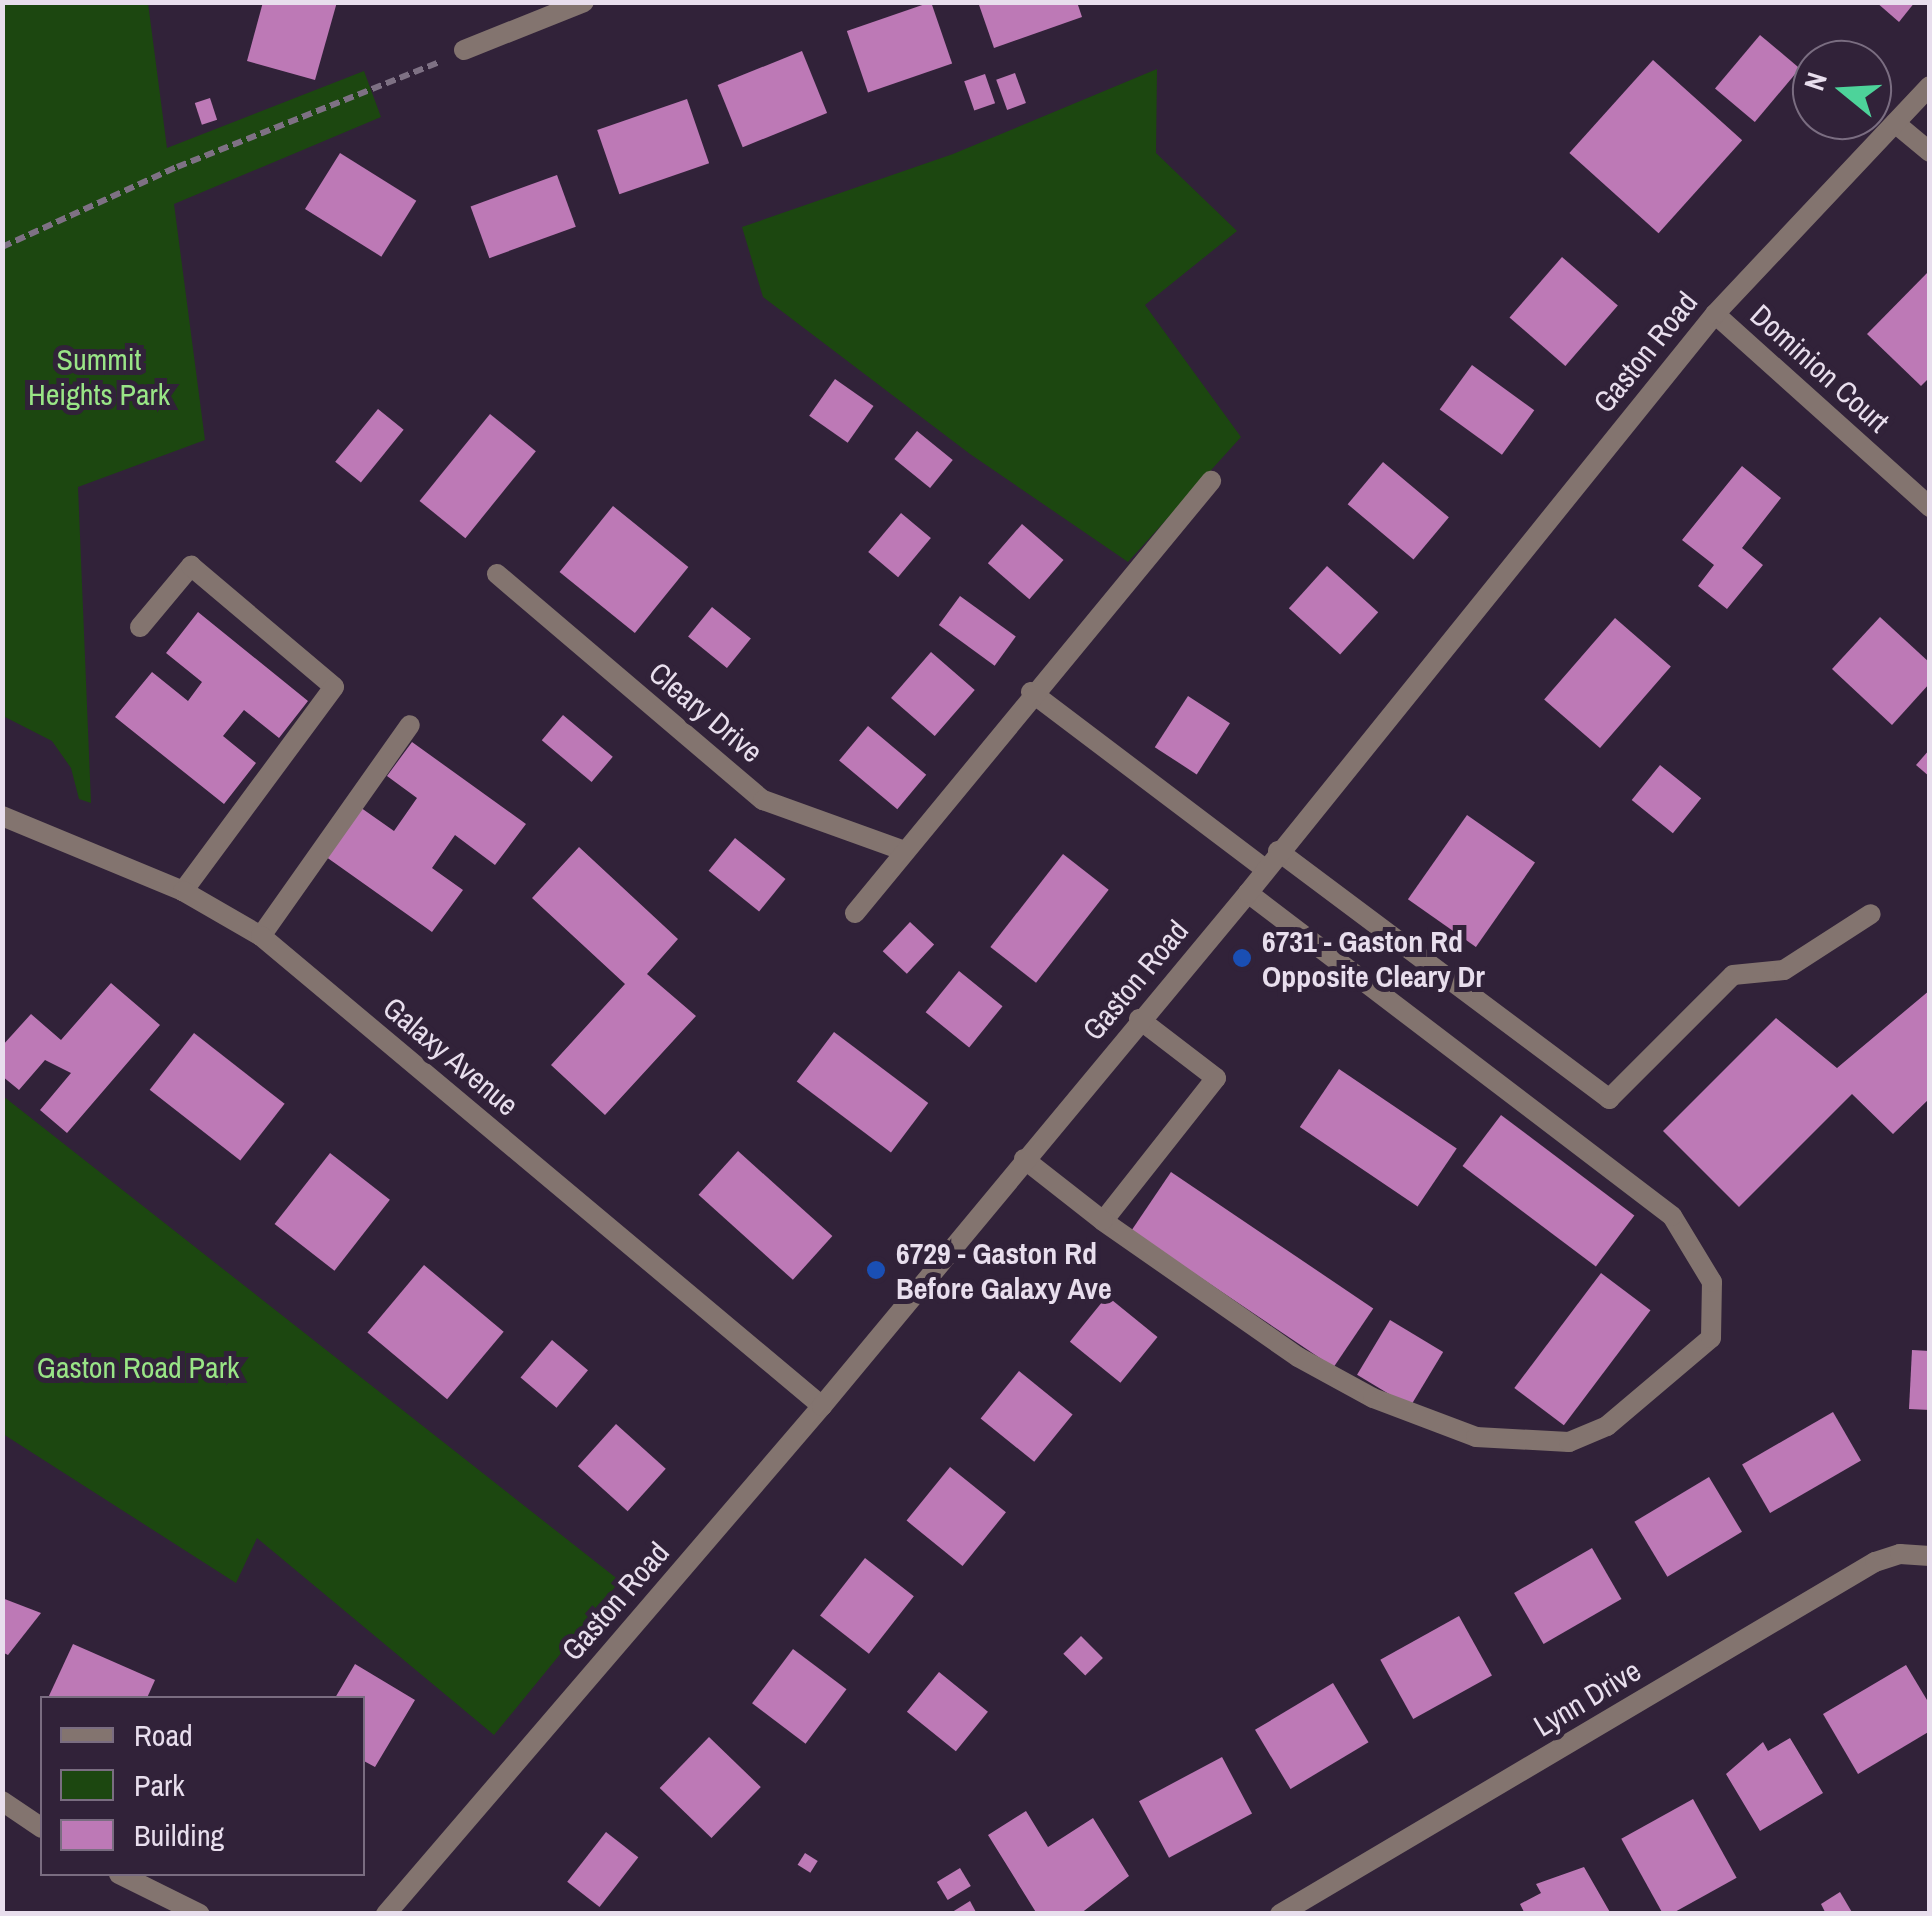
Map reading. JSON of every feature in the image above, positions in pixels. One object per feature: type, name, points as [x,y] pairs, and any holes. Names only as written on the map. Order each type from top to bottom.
[{"type":"street","points":[[464,50],[584,2]]},
{"type":"street","name":"Gaston Road","points":[[386,1914],[822,1406],[1248,892],[1715,314],[1930,86]]},
{"type":"street","points":[[1896,122],[1930,152]]},
{"type":"street","name":"Dominion Court","points":[[1715,314],[1930,507]]},
{"type":"street","points":[[855,913],[1030,692],[1211,481]]},
{"type":"street","points":[[140,626],[191,566],[334,686],[183,892]]},
{"type":"street","name":"Cleary Drive","points":[[497,574],[762,800],[902,850]]},
{"type":"street","points":[[1030,692],[1264,868]]},
{"type":"street","points":[[261,936],[410,724]]},
{"type":"street","name":"Galaxy Avenue","points":[[2,816],[183,892],[261,936],[822,1406]]},
{"type":"street","points":[[1278,851],[1610,1099],[1733,975],[1784,970],[1871,914]]},
{"type":"street","points":[[1024,1160],[1298,1357],[1373,1398],[1476,1437],[1569,1442],[1594,1432],[1712,1338],[1712,1282],[1672,1216],[1248,892]]},
{"type":"street","points":[[1104,1220],[1216,1078],[1139,1019]]},
{"type":"street","name":"Lynn Drive","points":[[1280,1914],[1875,1562],[1900,1554],[1930,1556]]},
{"type":"street","points":[[2,1800],[40,1827]]},
{"type":"street","points":[[123,1876],[200,1914]]},
{"type":"path","points":[[2,246],[177,166],[392,85],[464,50]]},
{"type":"green space","name":"Summit Heights Park","points":[[3,2],[148,3],[167,148],[364,71],[381,117],[174,204],[205,440],[78,487],[91,803],[79,799],[71,768],[52,741],[3,716]]},
{"type":"green space","points":[[1157,69],[1156,153],[1237,231],[1145,305],[1241,437],[1128,562],[970,454],[763,297],[742,227],[953,154]]},
{"type":"green space","name":"Gaston Road Park","points":[[3,1096],[620,1581],[494,1735],[257,1538],[236,1583],[3,1434]]},
{"type":"building","points":[[263,2],[337,2],[315,80],[247,61]]},
{"type":"building","points":[[931,2],[952,63],[868,92],[847,31]]},
{"type":"building","points":[[978,2],[1077,2],[1082,17],[994,48]]},
{"type":"building","points":[[1876,2],[1915,2],[1899,22]]},
{"type":"building","points":[[1760,35],[1792,62],[1792,78],[1755,122],[1715,89]]},
{"type":"building","points":[[802,51],[827,113],[743,147],[718,85]]},
{"type":"building","points":[[1653,60],[1742,140],[1659,233],[1569,153]]},
{"type":"building","points":[[1015,73],[1026,103],[1007,110],[996,80]]},
{"type":"building","points":[[985,74],[995,103],[974,110],[964,81]]},
{"type":"building","points":[[210,98],[217,120],[202,125],[195,103]]},
{"type":"building","points":[[687,99],[709,163],[619,194],[597,130]]},
{"type":"building","points":[[340,153],[416,201],[381,257],[305,209]]},
{"type":"building","points":[[557,175],[576,227],[489,258],[471,206]]},
{"type":"building","points":[[1562,257],[1618,306],[1565,366],[1510,317]]},
{"type":"building","points":[[1930,270],[1930,377],[1921,386],[1867,334]]},
{"type":"building","points":[[1472,365],[1534,410],[1502,455],[1440,409]]},
{"type":"building","points":[[835,379],[874,406],[848,443],[809,416]]},
{"type":"building","points":[[378,409],[404,430],[361,483],[335,462]]},
{"type":"building","points":[[490,414],[536,451],[465,538],[420,501]]},
{"type":"building","points":[[917,431],[953,460],[930,488],[894,459]]},
{"type":"building","points":[[1383,462],[1449,517],[1414,559],[1348,504]]},
{"type":"building","points":[[1742,466],[1781,498],[1742,548],[1763,565],[1727,609],[1698,586],[1714,565],[1682,540]]},
{"type":"building","points":[[613,506],[688,567],[635,633],[560,572]]},
{"type":"building","points":[[901,513],[931,538],[898,577],[868,552]]},
{"type":"building","points":[[1022,524],[1064,560],[1029,599],[988,563]]},
{"type":"building","points":[[1327,566],[1378,612],[1340,655],[1289,608]]},
{"type":"building","points":[[960,596],[1016,637],[995,666],[939,625]]},
{"type":"building","points":[[712,607],[751,638],[727,668],[688,637]]},
{"type":"building","points":[[198,612],[308,701],[279,738],[244,710],[223,736],[256,763],[224,804],[115,717],[152,672],[188,701],[202,682],[166,653]]},
{"type":"building","points":[[1880,617],[1930,663],[1930,683],[1892,725],[1832,669]]},
{"type":"building","points":[[1615,618],[1671,667],[1600,748],[1544,700]]},
{"type":"building","points":[[931,652],[975,690],[935,736],[891,698]]},
{"type":"building","points":[[1188,696],[1230,723],[1197,774],[1155,747]]},
{"type":"building","points":[[563,715],[613,757],[592,782],[542,740]]},
{"type":"building","points":[[868,726],[926,775],[897,809],[839,760]]},
{"type":"building","points":[[412,742],[526,824],[495,865],[455,835],[432,868],[463,890],[432,932],[322,854],[357,805],[394,831],[417,798],[387,776]]},
{"type":"building","points":[[1930,749],[1930,777],[1916,765]]},
{"type":"building","points":[[1660,765],[1701,798],[1673,833],[1632,800]]},
{"type":"building","points":[[1467,815],[1535,863],[1476,947],[1408,899]]},
{"type":"building","points":[[735,838],[786,879],[759,912],[709,871]]},
{"type":"building","points":[[579,847],[678,939],[647,974],[696,1016],[605,1115],[551,1065],[625,984],[532,898]]},
{"type":"building","points":[[1063,854],[1109,890],[1036,983],[990,947]]},
{"type":"building","points":[[910,922],[934,945],[907,974],[883,951]]},
{"type":"building","points":[[959,971],[1003,1006],[969,1047],[926,1012]]},
{"type":"building","points":[[111,983],[160,1025],[67,1133],[40,1110],[71,1073],[45,1060],[19,1090],[2,1076],[2,1046],[31,1014],[61,1040]]},
{"type":"building","points":[[1930,990],[1930,1098],[1893,1134],[1852,1094],[1739,1207],[1663,1131],[1776,1018],[1837,1068]]},
{"type":"building","points":[[834,1032],[928,1103],[891,1153],[797,1082]]},
{"type":"building","points":[[194,1033],[285,1104],[240,1161],[150,1090]]},
{"type":"building","points":[[1339,1069],[1457,1148],[1418,1206],[1300,1127]]},
{"type":"building","points":[[1501,1115],[1634,1216],[1596,1267],[1462,1166]]},
{"type":"building","points":[[738,1151],[832,1236],[793,1280],[699,1195]]},
{"type":"building","points":[[330,1153],[390,1200],[334,1271],[275,1224]]},
{"type":"building","points":[[1171,1172],[1373,1308],[1334,1367],[1131,1231]]},
{"type":"building","points":[[424,1265],[504,1332],[447,1399],[367,1332]]},
{"type":"building","points":[[1601,1273],[1651,1310],[1564,1425],[1514,1388]]},
{"type":"building","points":[[1107,1296],[1158,1337],[1120,1383],[1070,1342]]},
{"type":"building","points":[[1390,1320],[1443,1352],[1410,1407],[1357,1375]]},
{"type":"building","points":[[552,1340],[588,1370],[557,1408],[521,1378]]},
{"type":"building","points":[[1912,1350],[1930,1351],[1930,1410],[1909,1409]]},
{"type":"building","points":[[1019,1371],[1073,1414],[1034,1462],[981,1418]]},
{"type":"building","points":[[1833,1412],[1861,1460],[1770,1513],[1742,1464]]},
{"type":"building","points":[[616,1424],[666,1469],[628,1511],[578,1466]]},
{"type":"building","points":[[950,1467],[1006,1512],[963,1566],[907,1521]]},
{"type":"building","points":[[1709,1477],[1742,1532],[1667,1577],[1634,1522]]},
{"type":"building","points":[[1592,1548],[1621,1599],[1544,1644],[1514,1593]]},
{"type":"building","points":[[865,1558],[914,1596],[869,1654],[820,1616]]},
{"type":"building","points":[[2,1598],[41,1613],[8,1655],[2,1652]]},
{"type":"building","points":[[1459,1616],[1492,1675],[1413,1719],[1380,1660]]},
{"type":"building","points":[[1081,1636],[1103,1658],[1085,1676],[1063,1654]]},
{"type":"building","points":[[73,1644],[155,1680],[148,1696],[49,1696]]},
{"type":"building","points":[[793,1649],[847,1689],[806,1744],[752,1703]]},
{"type":"building","points":[[355,1664],[415,1700],[375,1767],[365,1762],[365,1696],[336,1696]]},
{"type":"building","points":[[1906,1665],[1930,1705],[1930,1731],[1858,1774],[1823,1714]]},
{"type":"building","points":[[939,1672],[988,1712],[956,1751],[907,1712]]},
{"type":"building","points":[[1333,1683],[1369,1742],[1291,1789],[1255,1730]]},
{"type":"building","points":[[709,1737],[761,1787],[711,1838],[660,1788]]},
{"type":"building","points":[[1790,1738],[1823,1793],[1760,1831],[1726,1774],[1763,1742],[1768,1751]]},
{"type":"building","points":[[1222,1757],[1252,1814],[1169,1858],[1139,1801]]},
{"type":"building","points":[[1693,1799],[1737,1878],[1671,1914],[1663,1914],[1621,1839]]},
{"type":"building","points":[[1026,1811],[1048,1847],[1093,1818],[1129,1876],[1080,1914],[1037,1914],[988,1835]]},
{"type":"building","points":[[606,1832],[638,1857],[600,1907],[567,1882]]},
{"type":"building","points":[[805,1853],[818,1861],[810,1873],[798,1865]]},
{"type":"building","points":[[1584,1867],[1611,1914],[1525,1914],[1520,1904],[1541,1893],[1536,1884]]},
{"type":"building","points":[[960,1868],[971,1886],[948,1900],[937,1882]]},
{"type":"building","points":[[1840,1892],[1853,1914],[1826,1914],[1821,1904]]},
{"type":"building","points":[[970,1901],[977,1914],[949,1914]]},
{"type":"place","name":"6731 - Gaston Rd Opposite Cleary Dr","points":[[1242,958]]},
{"type":"place","name":"6729 - Gaston Rd Before Galaxy Ave","points":[[876,1270]]}]
